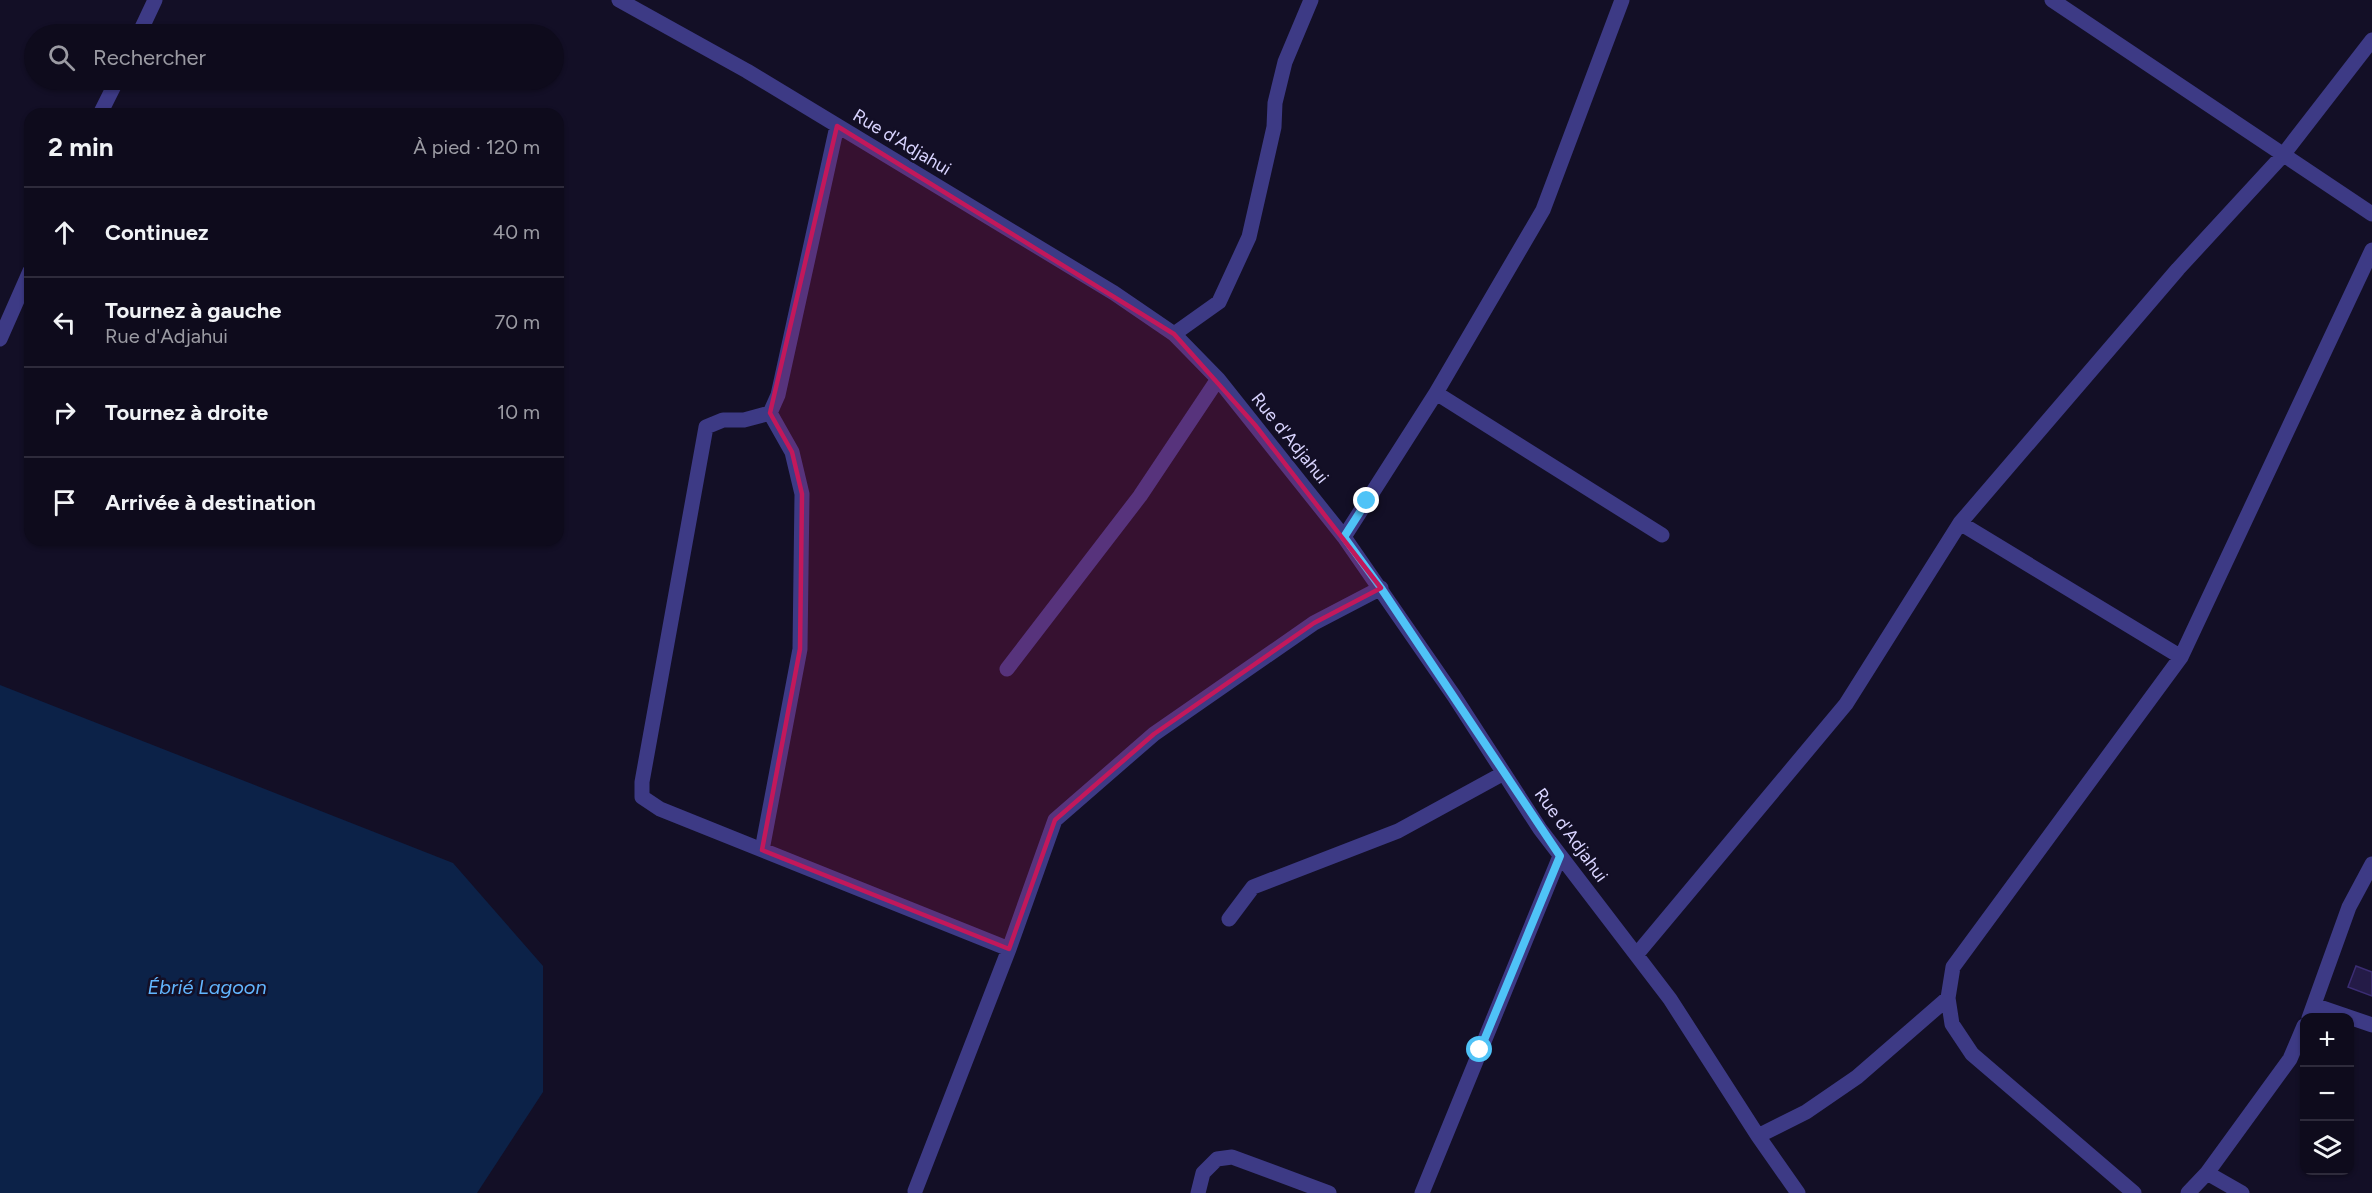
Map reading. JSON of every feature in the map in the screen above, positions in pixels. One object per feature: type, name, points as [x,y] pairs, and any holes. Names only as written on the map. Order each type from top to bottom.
[{"type":"street","points":[[144,24],[156,0]]},
{"type":"street","points":[[1174,334],[1219,302],[1249,237],[1274,127],[1275,103],[1285,62],[1311,0]]},
{"type":"street","points":[[1344,537],[1436,393],[1543,210],[1622,0]]},
{"type":"street","points":[[2052,0],[2372,214]]},
{"type":"street","name":"Rue d'Adjahui","points":[[624,1],[747,71],[1114,293],[1174,334],[1218,379],[1344,537],[1381,588],[1560,856],[1637,954],[1710,1059],[1758,1136],[1798,1193]]},
{"type":"street","points":[[1637,954],[1846,704],[1960,523],[2178,269],[2283,155],[2372,40]]},
{"type":"street","points":[[103,108],[112,90]]},
{"type":"street","points":[[770,413],[778,395],[837,126]]},
{"type":"street","points":[[2134,1193],[1972,1054],[1952,1024],[1948,998],[1953,967],[2181,657],[2372,250]]},
{"type":"street","points":[[0,339],[24,285]]},
{"type":"street","points":[[1007,669],[1140,496],[1218,379]]},
{"type":"street","points":[[1436,393],[1662,535]]},
{"type":"street","points":[[762,850],[800,650],[802,494],[792,452],[770,413]]},
{"type":"street","points":[[770,413],[744,420],[723,420],[706,427],[644,770],[642,797],[660,809],[1009,949]]},
{"type":"street","points":[[1960,523],[2181,657]]},
{"type":"street","points":[[915,1191],[1009,949],[1055,820],[1154,734],[1314,623],[1381,588]]},
{"type":"street","points":[[1229,919],[1253,886],[1398,831],[1504,773]]},
{"type":"street","points":[[1422,1193],[1560,856]]},
{"type":"street","points":[[2372,864],[2349,907],[2312,1011],[2372,1025]]},
{"type":"street","points":[[1758,1136],[1806,1112],[1857,1077],[1948,998]]},
{"type":"street","points":[[2188,1193],[2207,1173],[2290,1059],[2300,1035]]},
{"type":"street","points":[[1198,1193],[1203,1173],[1217,1159],[1232,1157],[1329,1193]]},
{"type":"street","points":[[2207,1173],[2242,1193]]},
{"type":"highlighted area","points":[[837,126],[1174,334],[1255,425],[1381,588],[1314,623],[1154,734],[1055,820],[1009,949],[762,850],[800,649],[802,494],[792,452],[770,413]]},
{"type":"water","name":"Ébrié Lagoon","points":[[0,685],[453,863],[543,966],[543,1092],[477,1193],[0,1193]]},
{"type":"building","points":[[2356,966],[2372,972],[2372,996],[2348,987]]},
{"type":"route","points":[[1367,501],[1344,537],[1381,588],[1560,856],[1480,1050]]}]
